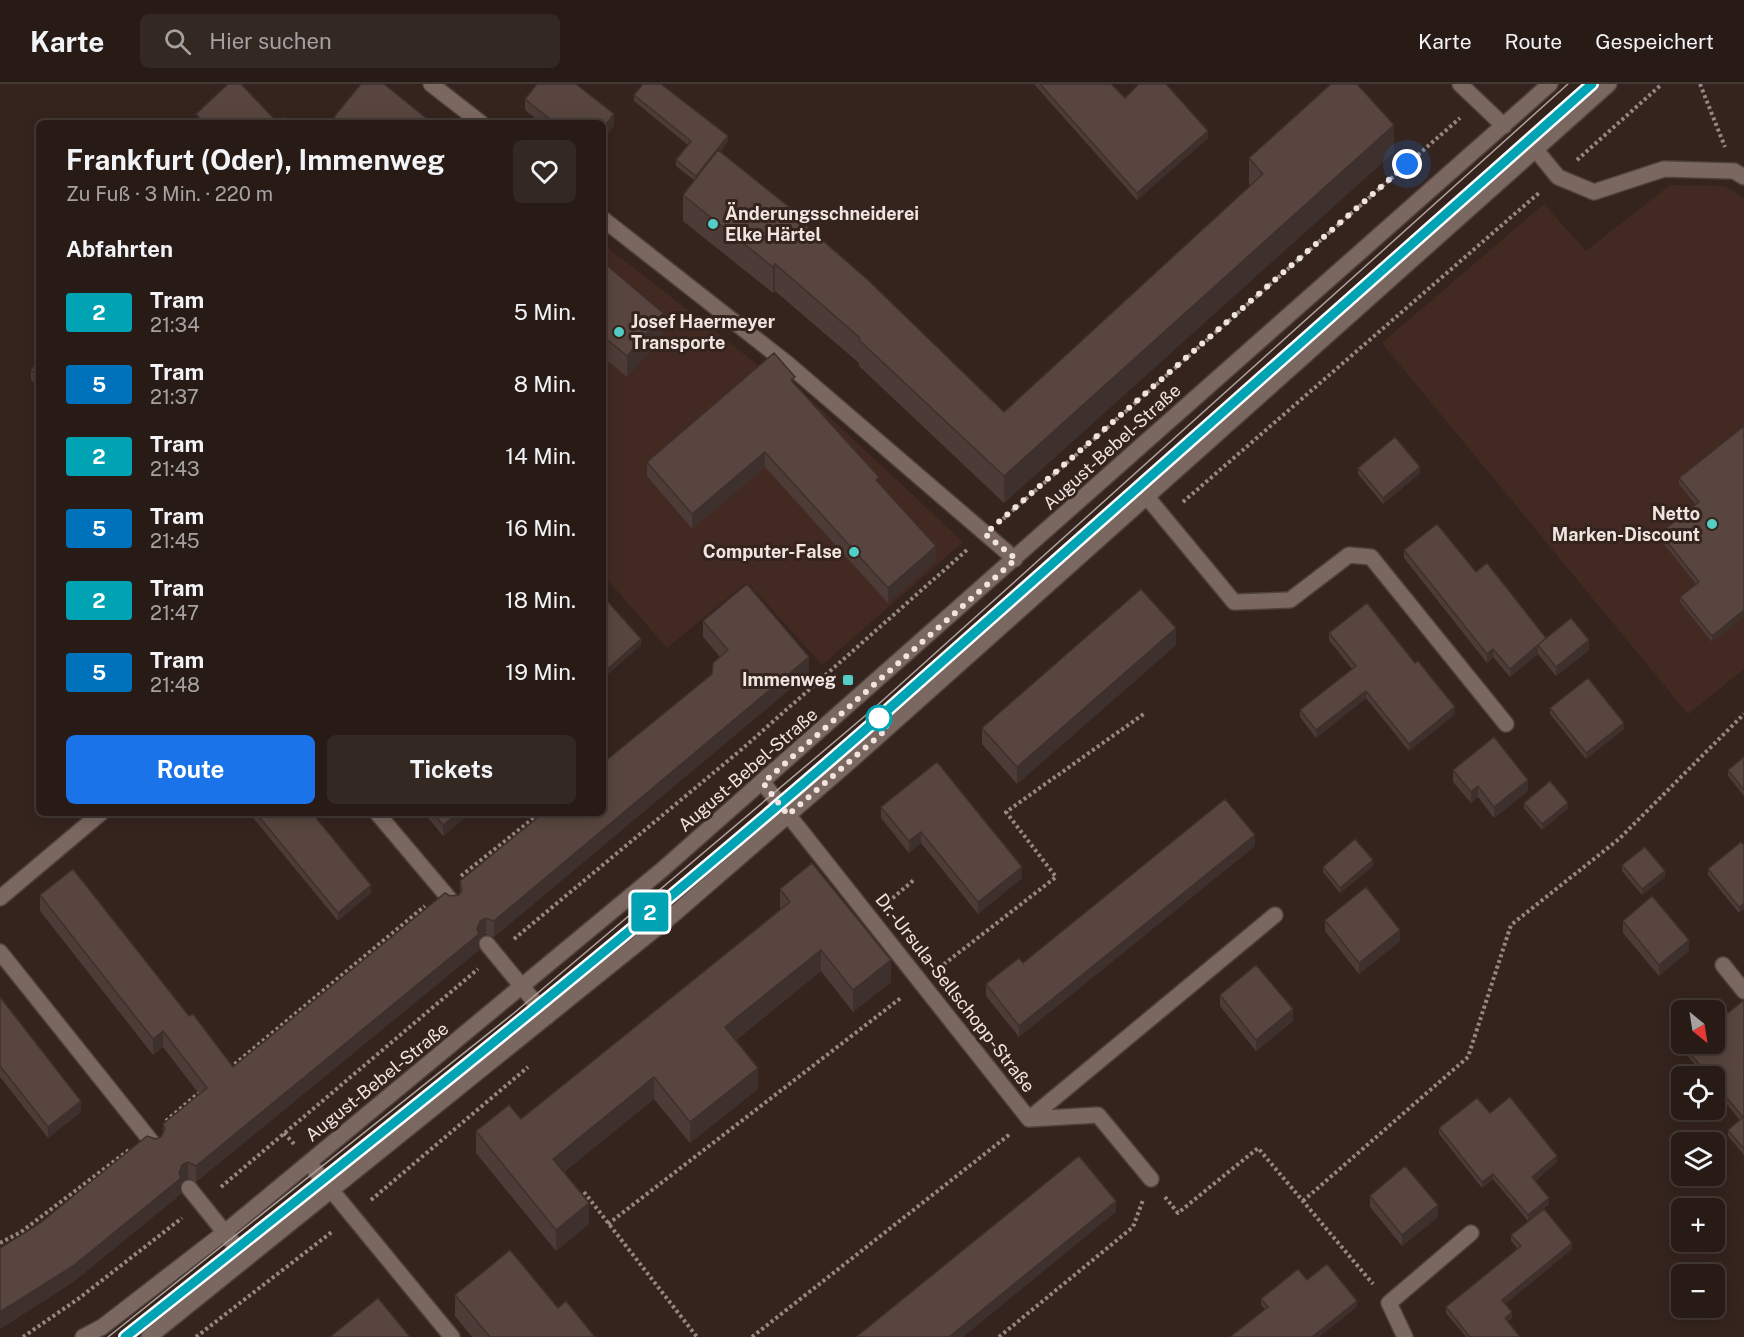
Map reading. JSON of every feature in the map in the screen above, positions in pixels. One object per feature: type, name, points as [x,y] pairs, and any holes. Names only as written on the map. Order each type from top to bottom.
[{"type":"street","points":[[431,84],[477,120]]},
{"type":"street","points":[[1460,84],[1504,126]]},
{"type":"street","name":"August-Bebel-Straße","points":[[83,1337],[102,1326],[225,1232],[523,988],[763,783],[1550,84]]},
{"type":"street","points":[[149,1337],[673,915],[1147,497],[1609,84]]},
{"type":"street","points":[[1536,150],[1558,177],[1594,192],[1664,169],[1739,174]]},
{"type":"street","points":[[606,221],[788,364],[1016,559]]},
{"type":"street","points":[[1147,497],[1166,517],[1234,602],[1290,600],[1349,555],[1371,557],[1506,724]]},
{"type":"street","name":"Dr.-Ursula-Sellschopp-Straße","points":[[763,783],[1029,1119],[1275,915]]},
{"type":"street","points":[[0,898],[96,816]]},
{"type":"street","points":[[380,816],[448,897]]},
{"type":"street","points":[[491,949],[547,1017]]},
{"type":"street","points":[[0,952],[151,1141]]},
{"type":"street","points":[[1723,965],[1744,991]]},
{"type":"street","points":[[1029,1119],[1098,1115],[1151,1179]]},
{"type":"street","points":[[309,1163],[452,1337]]},
{"type":"street","points":[[189,1188],[246,1259]]},
{"type":"street","points":[[1405,1337],[1389,1303],[1471,1233]]},
{"type":"path","points":[[1166,517],[1662,84]]},
{"type":"path","points":[[1700,84],[1739,174]]},
{"type":"path","points":[[23,1337],[78,1299],[201,1204],[491,949],[742,749],[1479,102]]},
{"type":"path","points":[[608,1224],[1056,877],[1006,812],[1145,713]]},
{"type":"path","points":[[1303,1202],[1468,1057],[1511,925],[1619,839],[1744,714]]},
{"type":"path","points":[[228,1070],[448,897],[537,816]]},
{"type":"path","points":[[870,918],[915,879]]},
{"type":"path","points":[[0,1244],[21,1232],[151,1141],[210,1084]]},
{"type":"path","points":[[752,1337],[1029,1119]]},
{"type":"path","points":[[1151,1179],[1178,1212],[1258,1148],[1389,1303]]},
{"type":"path","points":[[999,1337],[1133,1227],[1151,1179]]},
{"type":"path","points":[[584,1192],[697,1337]]},
{"type":"path","points":[[196,1337],[353,1216]]},
{"type":"shaded area","points":[[1670,185],[1725,186],[1744,198],[1744,669],[1688,714],[1382,343],[1544,204],[1586,251]]},
{"type":"shaded area","points":[[606,246],[767,372],[775,366],[963,542],[822,665],[747,582],[667,648],[606,578]]},
{"type":"building","points":[[228,84],[241,84],[275,120],[196,120],[199,117],[196,114]]},
{"type":"building","points":[[361,84],[384,84],[428,120],[338,120],[334,117]]},
{"type":"building","points":[[537,84],[576,84],[614,114],[606,124],[606,120],[551,120],[525,99]]},
{"type":"building","points":[[643,84],[661,84],[728,136],[696,176],[676,160],[691,141],[634,95]]},
{"type":"building","points":[[1040,84],[1111,84],[1125,98],[1139,84],[1166,84],[1208,131],[1137,193]]},
{"type":"building","points":[[1331,84],[1357,84],[1394,125],[1004,476],[859,340],[860,338],[775,264],[773,267],[683,195],[718,150],[809,223],[806,226],[868,280],[1004,412],[1263,174],[1249,158]]},
{"type":"building","points":[[606,265],[663,313],[627,356],[606,338]]},
{"type":"building","points":[[774,353],[795,377],[791,380],[879,477],[876,480],[936,546],[888,588],[765,452],[692,514],[647,462]]},
{"type":"building","points":[[36,364],[36,374],[31,370]]},
{"type":"building","name":"Netto Marken-Discount","points":[[1744,426],[1744,610],[1712,636],[1680,597],[1699,582],[1660,533],[1699,502],[1679,478]]},
{"type":"building","points":[[1395,437],[1420,467],[1383,498],[1358,468]]},
{"type":"building","points":[[1437,524],[1476,572],[1487,563],[1546,638],[1510,669],[1493,649],[1487,654],[1404,550]]},
{"type":"building","points":[[747,584],[809,657],[494,921],[486,918],[480,921],[477,929],[479,934],[196,1166],[188,1162],[182,1165],[179,1173],[181,1178],[73,1266],[0,1312],[0,1248],[39,1224],[147,1136],[156,1139],[161,1137],[165,1129],[163,1124],[207,1088],[163,1031],[153,1039],[40,895],[73,869],[189,1016],[193,1014],[233,1067],[445,893],[450,896],[459,895],[462,890],[460,881],[539,816],[606,816],[606,761],[712,674],[713,663],[728,650],[703,621]]},
{"type":"building","points":[[1141,589],[1176,628],[1017,767],[982,728]]},
{"type":"building","points":[[606,599],[641,639],[606,670]]},
{"type":"building","points":[[1367,603],[1415,663],[1418,661],[1455,707],[1409,744],[1366,691],[1316,730],[1300,710],[1356,666],[1329,633]]},
{"type":"building","points":[[1571,618],[1589,640],[1556,667],[1538,645]]},
{"type":"building","points":[[1588,678],[1624,723],[1586,753],[1550,708]]},
{"type":"building","points":[[1494,737],[1528,780],[1494,807],[1478,786],[1471,792],[1453,770]]},
{"type":"building","points":[[1744,757],[1744,790],[1728,770]]},
{"type":"building","points":[[937,762],[1022,867],[978,902],[921,832],[909,841],[881,807]]},
{"type":"building","points":[[1550,781],[1568,803],[1542,824],[1524,803]]},
{"type":"building","points":[[1225,799],[1255,835],[1019,1026],[986,984],[1019,958],[1023,963]]},
{"type":"building","points":[[258,816],[314,816],[371,885],[338,913]]},
{"type":"building","points":[[436,816],[454,816],[443,825]]},
{"type":"building","points":[[1355,839],[1373,860],[1340,888],[1323,867]]},
{"type":"building","points":[[1741,842],[1744,845],[1744,904],[1739,907],[1708,869]]},
{"type":"building","points":[[1645,847],[1665,871],[1642,889],[1622,865]]},
{"type":"building","points":[[812,863],[891,960],[853,990],[821,950],[725,1027],[758,1068],[690,1122],[654,1077],[553,1159],[589,1203],[556,1230],[476,1131],[509,1105],[521,1119],[790,902],[780,889]]},
{"type":"building","points":[[1366,887],[1400,930],[1359,963],[1325,920]]},
{"type":"building","points":[[1652,896],[1689,940],[1659,965],[1623,921]]},
{"type":"building","points":[[1256,965],[1293,1009],[1256,1040],[1220,995]]},
{"type":"building","points":[[0,997],[81,1101],[48,1127],[0,1066]]},
{"type":"building","points":[[1744,1000],[1744,1149],[1728,1130],[1743,1117],[1725,1096],[1725,1066],[1701,1066],[1690,1054],[1725,1054],[1725,1009],[1728,1013]]},
{"type":"building","points":[[1510,1097],[1557,1156],[1532,1177],[1549,1198],[1528,1215],[1493,1174],[1482,1182],[1439,1128],[1477,1098],[1490,1113]]},
{"type":"building","points":[[1079,1156],[1116,1201],[949,1337],[856,1337]]},
{"type":"building","points":[[1405,1166],[1438,1205],[1402,1235],[1370,1196]]},
{"type":"building","points":[[1544,1209],[1572,1243],[1502,1300],[1512,1312],[1505,1318],[1520,1337],[1470,1337],[1446,1307],[1521,1246],[1511,1235]]},
{"type":"building","points":[[510,1250],[558,1308],[566,1301],[595,1337],[490,1337],[455,1295]]},
{"type":"building","points":[[1327,1264],[1357,1301],[1312,1337],[1230,1337],[1268,1307],[1261,1299],[1298,1269],[1307,1280]]},
{"type":"building","points":[[378,1298],[410,1337],[330,1337]]},
{"type":"tram line","points":[[108,1337],[514,1013],[872,710],[1568,84]]},
{"type":"tram line","points":[[125,1337],[508,1031],[696,875],[882,715],[1238,401],[1592,84]]},
{"type":"tram line","name":"2","points":[[125,1337],[324,1181],[519,1023],[880,717],[1592,84]]},
{"type":"place","name":"Änderungsschneiderei Elke Härtel","points":[[713,224]]},
{"type":"place","name":"Josef Haermeyer Transporte","points":[[619,332]]},
{"type":"place","name":"Netto Marken-Discount","points":[[1712,524]]},
{"type":"place","name":"Computer-False","points":[[854,552]]},
{"type":"place","name":"Immenweg","points":[[848,680]]},
{"type":"route","points":[[879,718],[888,728],[788,815],[763,783],[1016,559],[985,534],[1407,164]]}]
